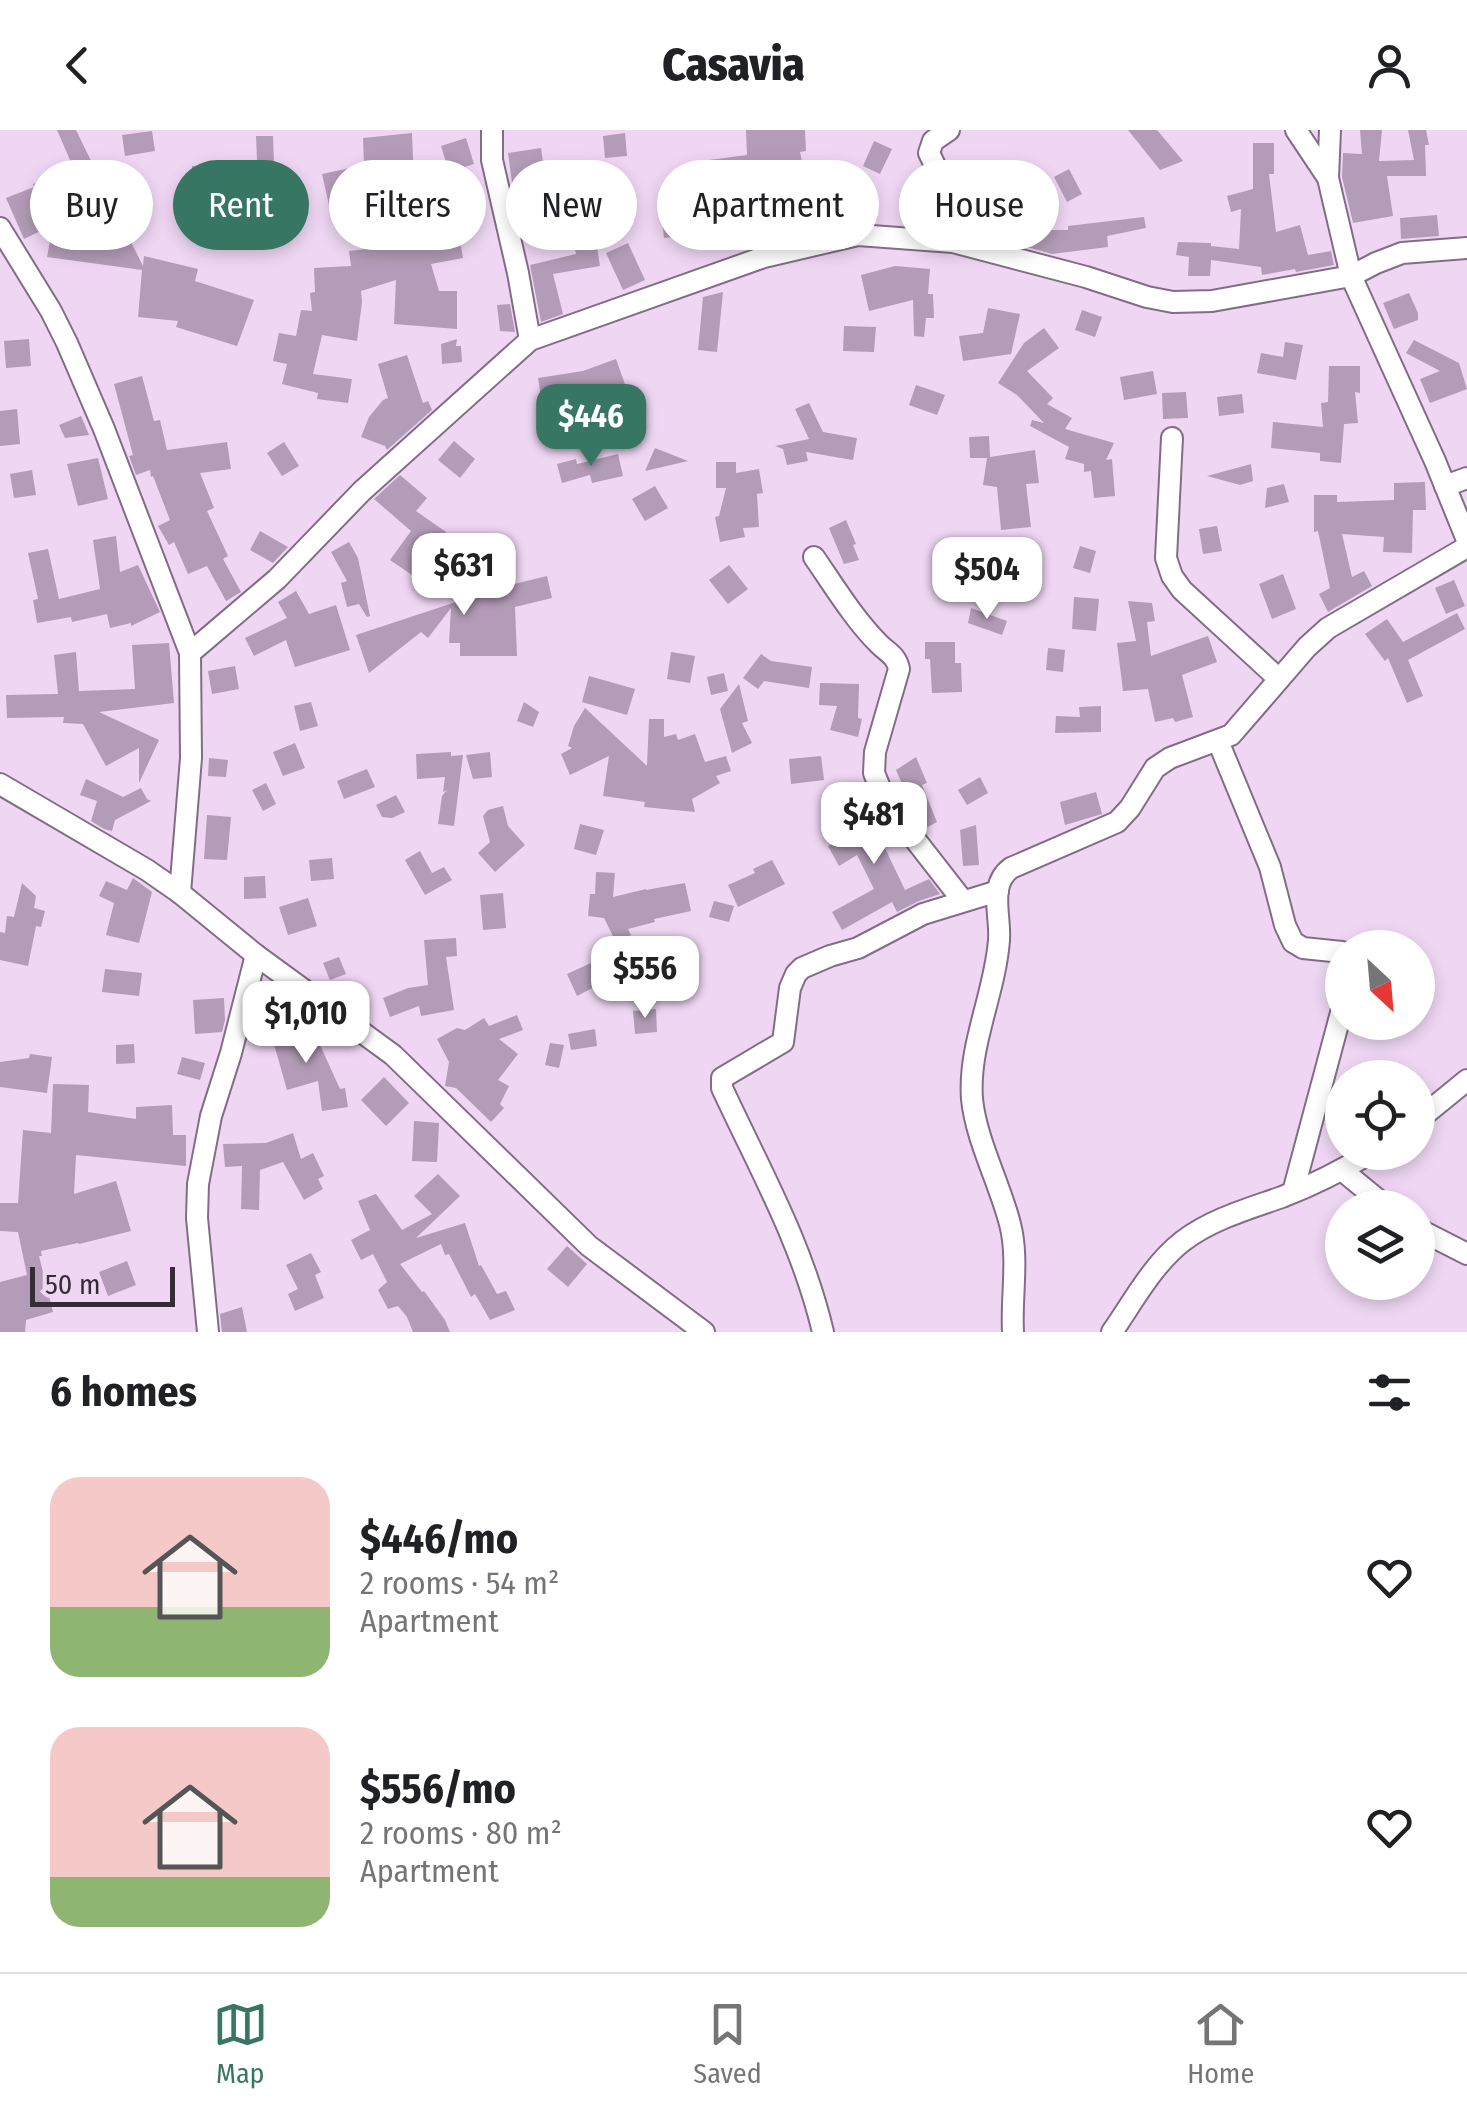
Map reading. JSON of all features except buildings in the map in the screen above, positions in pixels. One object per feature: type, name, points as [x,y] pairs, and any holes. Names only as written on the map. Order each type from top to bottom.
[{"type":"street","points":[[492,130],[492,160],[530,340]]},
{"type":"street","points":[[932,160],[929,153],[933,140],[949,130]]},
{"type":"street","points":[[1296,130],[1328,178]]},
{"type":"street","points":[[1013,1332],[1013,1238],[978,1126],[972,1088],[975,1054],[1000,939],[1000,878],[1010,868],[1122,818],[1148,776],[1161,763],[1230,736],[1328,628],[1467,544],[1351,276],[1328,178],[1330,130]]},
{"type":"street","points":[[0,228],[67,342],[190,653],[191,758],[180,892]]},
{"type":"street","points":[[190,653],[277,579],[362,491],[530,340],[764,257],[858,235],[899,238]]},
{"type":"street","points":[[983,250],[1173,302],[1212,300],[1351,276],[1402,253],[1467,248]]},
{"type":"street","points":[[1172,438],[1166,548],[1172,576],[1182,590],[1279,679]]},
{"type":"street","points":[[1445,486],[1467,478]]},
{"type":"street","points":[[814,557],[878,643],[897,660],[899,669],[875,752],[874,773],[903,824],[963,901]]},
{"type":"street","points":[[1218,741],[1270,867],[1293,942],[1303,948],[1325,949]]},
{"type":"street","points":[[0,784],[180,892],[256,955],[393,1055],[588,1246],[704,1332]]},
{"type":"street","points":[[823,1332],[793,1237],[722,1088],[722,1078],[783,1042],[790,988],[802,968],[858,948],[923,914],[998,891]]},
{"type":"street","points":[[208,1332],[197,1218],[198,1184],[211,1116],[256,955]]},
{"type":"street","points":[[1293,1192],[1333,1040]]},
{"type":"street","points":[[1435,1106],[1467,1080]]},
{"type":"street","points":[[1112,1332],[1160,1264],[1183,1242],[1228,1217],[1342,1171],[1366,1190]]},
{"type":"street","points":[[1435,1237],[1467,1254]]}]
